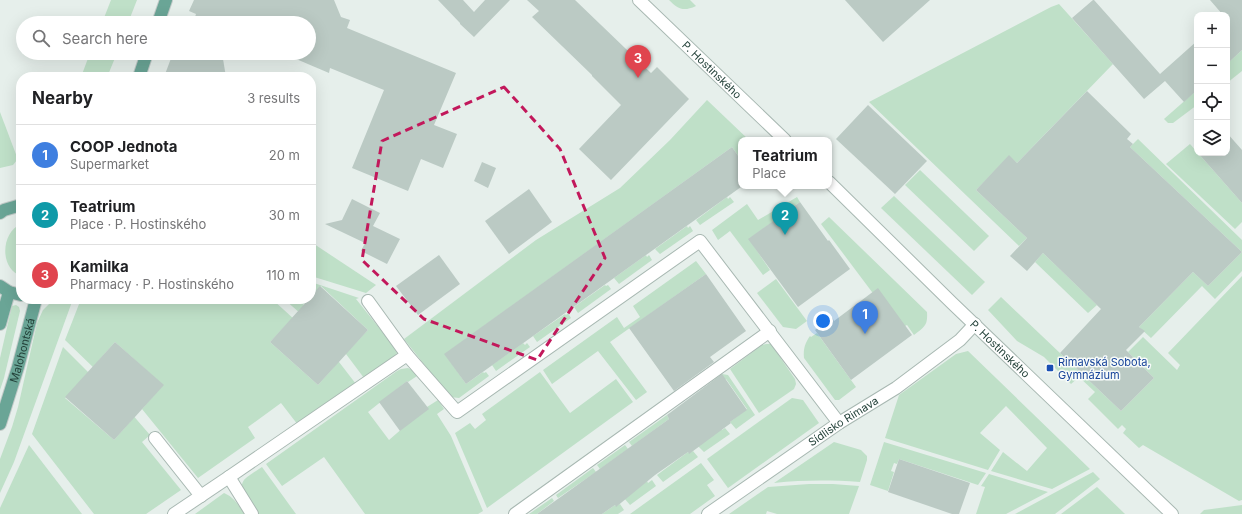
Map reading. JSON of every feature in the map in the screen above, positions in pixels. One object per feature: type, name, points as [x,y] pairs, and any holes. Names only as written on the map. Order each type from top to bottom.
[{"type":"main road","points":[[160,16],[166,0]]},
{"type":"main road","points":[[141,72],[145,60]]},
{"type":"main road","points":[[0,213],[4,210],[16,206]]},
{"type":"main road","points":[[0,324],[4,289],[16,293]]},
{"type":"main road","name":"Malohontská","points":[[0,424],[18,367],[35,304]]},
{"type":"street","name":"P. Hostinského","points":[[639,0],[782,137]]},
{"type":"street","name":"P. Hostinského","points":[[832,185],[952,303],[1170,512]]},
{"type":"street","points":[[368,301],[407,355],[457,412],[700,241],[839,423]]},
{"type":"street","name":"Sídlisko Rimava","points":[[708,514],[839,423],[896,388],[960,340],[975,324]]},
{"type":"street","points":[[515,514],[770,331]]},
{"type":"street","points":[[174,514],[407,355]]},
{"type":"street","points":[[155,438],[201,496]]},
{"type":"street","points":[[228,477],[252,514]]},
{"type":"highlighted area","points":[[504,87],[560,149],[605,258],[537,360],[424,319],[362,260],[382,141]]},
{"type":"green space","points":[[111,0],[137,0],[131,16],[105,16]]},
{"type":"green space","points":[[669,0],[690,0],[696,6],[688,9],[681,9]]},
{"type":"green space","points":[[1059,4],[1113,64],[1017,163],[1009,156],[976,190],[1027,238],[1019,246],[869,102]]},
{"type":"green space","points":[[1242,50],[1242,71],[1230,81],[1230,61]]},
{"type":"green space","points":[[87,60],[114,60],[109,72],[83,72]]},
{"type":"green space","points":[[1194,93],[1194,107],[1173,123],[1168,123],[1164,119]]},
{"type":"green space","points":[[707,100],[746,137],[738,137],[738,156],[732,147],[445,354],[466,384],[483,372],[486,372],[489,376],[459,398],[450,397],[404,339],[536,240],[620,188],[670,140]]},
{"type":"green space","points":[[0,112],[16,154],[16,161],[13,165],[0,168]]},
{"type":"green space","points":[[1138,139],[1242,240],[1242,252],[1130,147]]},
{"type":"green space","points":[[1190,144],[1194,149],[1194,156],[1201,156],[1242,203],[1242,222],[1235,229],[1166,164]]},
{"type":"green space","points":[[920,170],[989,236],[974,251],[905,185]]},
{"type":"green space","points":[[894,196],[985,282],[972,295],[881,208]]},
{"type":"green space","points":[[727,197],[728,199],[730,197],[734,202],[700,225],[696,220]]},
{"type":"green space","points":[[797,197],[800,202],[749,239],[770,270],[763,275],[730,231],[718,240],[712,230],[747,204],[758,220]]},
{"type":"green space","points":[[829,217],[927,312],[925,326],[914,335],[907,325],[905,326],[872,292],[821,224]]},
{"type":"green space","points":[[687,226],[688,228],[690,226],[693,231],[660,254],[655,249]]},
{"type":"green space","points":[[16,228],[16,273],[9,266],[5,251],[9,235]]},
{"type":"green space","points":[[316,245],[376,285],[366,293],[316,278]]},
{"type":"green space","points":[[1242,252],[1242,271],[1215,299],[1202,286],[1151,338],[1139,327],[1193,272],[1208,286]]},
{"type":"green space","points":[[1043,253],[1097,305],[1088,313],[1035,262]]},
{"type":"green space","points":[[646,255],[647,257],[649,255],[652,260],[619,284],[614,278]]},
{"type":"green space","points":[[696,261],[706,274],[610,342],[647,392],[636,400],[598,351],[552,384],[543,370],[617,317],[624,328],[640,317],[633,306]]},
{"type":"green space","points":[[1242,276],[1242,500],[1239,501],[1143,445],[1139,448],[1123,433],[1126,429],[1122,425],[1118,429],[1088,399],[1095,392],[1079,377],[1071,384],[1044,357],[1017,341],[988,310],[1001,297],[1121,411],[1154,378],[1128,352],[1143,337],[1177,370],[1180,365],[1168,353]]},
{"type":"green space","points":[[776,279],[807,321],[796,329],[783,327],[757,293]]},
{"type":"green space","points":[[316,284],[359,298],[356,299],[396,349],[397,353],[394,357],[364,378],[342,350],[351,348],[368,330],[321,286],[316,291]]},
{"type":"green space","points":[[605,285],[608,285],[611,289],[578,313],[574,307]]},
{"type":"green space","points":[[49,304],[71,304],[14,462],[0,493],[0,459],[18,407],[37,323],[43,310]]},
{"type":"green space","points":[[79,304],[277,304],[295,320],[300,336],[287,324],[270,342],[318,385],[334,367],[335,358],[356,384],[298,425],[281,403],[248,427],[255,438],[198,478],[142,409],[163,385],[115,342],[99,360],[96,370],[65,340]]},
{"type":"green space","points":[[290,304],[304,304],[303,305],[317,317],[301,314]]},
{"type":"green space","points":[[16,305],[19,307],[20,311],[0,390],[0,358],[12,306]]},
{"type":"green space","points":[[568,313],[571,318],[537,342],[533,336]]},
{"type":"green space","points":[[817,333],[856,387],[839,400],[835,400],[804,358],[804,349],[807,341],[810,336],[811,337]]},
{"type":"green space","points":[[523,343],[525,345],[527,343],[530,347],[496,371],[492,365]]},
{"type":"green space","points":[[771,344],[795,379],[796,384],[794,389],[759,413],[730,369],[762,345]]},
{"type":"green space","points":[[63,347],[91,375],[65,398],[114,440],[130,422],[131,413],[150,435],[142,442],[181,490],[146,514],[94,514],[32,434]]},
{"type":"green space","points":[[968,351],[1090,469],[1052,489],[991,471],[1003,452],[1027,471],[1047,448],[1006,406],[980,433],[1000,450],[988,470],[885,438],[899,395],[956,354]]},
{"type":"green space","points":[[408,368],[417,376],[408,382],[407,381],[368,412],[389,440],[427,407],[438,400],[444,409],[437,414],[451,436],[483,511],[478,514],[365,514],[324,457],[282,486],[266,464],[397,371]]},
{"type":"green space","points":[[540,372],[570,413],[616,379],[633,402],[487,508],[455,433],[470,423],[475,429],[486,420],[482,414]]},
{"type":"green space","points":[[722,374],[728,375],[755,415],[736,429],[730,422],[747,409],[726,379],[703,389]]},
{"type":"green space","points":[[792,398],[803,400],[819,423],[728,488],[707,459]]},
{"type":"green space","points":[[667,415],[669,419],[632,446],[629,442]]},
{"type":"green space","points":[[725,428],[730,434],[704,452],[697,445],[721,429],[722,430]]},
{"type":"green space","points":[[834,442],[861,450],[867,456],[860,482],[796,481],[774,483]]},
{"type":"green space","points":[[884,442],[986,473],[978,485],[899,459],[897,464],[894,463],[891,471],[894,472],[888,491],[870,485]]},
{"type":"green space","points":[[29,445],[82,514],[0,514],[0,508]]},
{"type":"green space","points":[[625,445],[628,449],[600,469],[597,465]]},
{"type":"green space","points":[[693,451],[698,457],[663,482],[657,475],[688,452]]},
{"type":"green space","points":[[701,463],[714,480],[707,485],[715,496],[690,514],[630,514]]},
{"type":"green space","points":[[262,467],[296,514],[257,514],[248,503],[243,493],[242,484],[245,478]]},
{"type":"green space","points":[[593,468],[596,472],[558,498],[556,495]]},
{"type":"green space","points":[[1093,472],[1100,479],[1055,514],[1015,514]]},
{"type":"green space","points":[[989,474],[1048,492],[1006,514],[976,514],[985,487],[981,486]]},
{"type":"green space","points":[[652,480],[656,486],[630,505],[624,498],[647,481],[648,483]]},
{"type":"green space","points":[[809,484],[859,486],[849,514],[777,514],[767,511],[766,514],[729,514],[768,487]]},
{"type":"green space","points":[[1097,487],[1125,514],[1061,514]]},
{"type":"green space","points":[[224,493],[238,504],[245,514],[195,514]]},
{"type":"green space","points":[[552,498],[554,501],[537,514],[529,514]]},
{"type":"green space","points":[[620,504],[624,510],[618,514],[602,514],[615,505]]},
{"type":"green space","points":[[1242,505],[1242,514],[1200,514],[1204,510]]},
{"type":"building","points":[[194,0],[334,0],[341,17],[350,20],[347,28],[456,73],[434,125],[457,134],[443,168],[421,159],[408,191],[352,168],[384,90],[330,68],[329,73],[298,60],[316,60],[316,16],[195,16],[196,14],[189,11]]},
{"type":"building","points":[[438,0],[463,0],[474,12],[485,0],[510,0],[474,37]]},
{"type":"building","points":[[527,0],[575,0],[651,73],[657,67],[689,99],[611,180],[579,149],[621,105],[532,17],[539,11]]},
{"type":"building","points":[[845,0],[930,0],[883,42]]},
{"type":"building","points":[[1094,0],[1160,74],[1194,44],[1194,93],[1184,102],[1165,81],[1144,99],[1072,18]]},
{"type":"building","points":[[1210,0],[1242,0],[1242,50],[1230,61],[1230,12],[1220,12]]},
{"type":"building","points":[[170,60],[223,60],[225,72],[166,72]]},
{"type":"building","points":[[1087,91],[1131,134],[1127,139],[1133,144],[1130,147],[1242,252],[1208,286],[1193,272],[1139,327],[1145,331],[1126,350],[1154,378],[1121,411],[1060,353],[1101,309],[1043,253],[1027,271],[1010,256],[1027,238],[976,190],[1009,155],[1017,163]]},
{"type":"building","points":[[868,105],[927,161],[895,194],[836,139]]},
{"type":"building","points":[[1230,136],[1242,150],[1242,203],[1201,156],[1230,156]]},
{"type":"building","points":[[732,147],[738,156],[738,189],[466,384],[444,354]]},
{"type":"building","points":[[482,162],[496,168],[488,188],[474,181]]},
{"type":"building","points":[[529,189],[552,222],[509,254],[485,221]]},
{"type":"building","points":[[352,199],[380,213],[373,226],[400,239],[387,264],[361,251],[365,243],[325,224],[342,220]]},
{"type":"building","points":[[800,202],[850,269],[798,307],[748,239]]},
{"type":"building","points":[[439,255],[460,284],[418,315],[396,286]]},
{"type":"building","points":[[706,274],[746,331],[710,357],[714,362],[674,391],[629,328]]},
{"type":"building","points":[[320,286],[368,330],[318,385],[270,342],[304,304],[316,304],[316,290]]},
{"type":"building","points":[[878,288],[912,335],[851,380],[815,330],[832,317],[834,321]]},
{"type":"building","points":[[115,342],[164,385],[114,440],[65,397]]},
{"type":"building","points":[[722,374],[747,410],[730,422],[731,423],[689,454],[688,452],[655,475],[616,507],[615,505],[602,514],[537,514],[669,419],[667,415]]},
{"type":"building","points":[[407,381],[429,409],[400,431],[379,402]]},
{"type":"building","points":[[899,459],[970,483],[959,514],[952,514],[888,492]]},
{"type":"place","name":"Kamilka","points":[[638,78]]},
{"type":"place","name":"Teatrium","points":[[785,235]]},
{"type":"place","name":"COOP Jednota","points":[[865,334]]},
{"type":"place","name":"Rimavská Sobota, Gymnázium","points":[[1050,368]]}]
